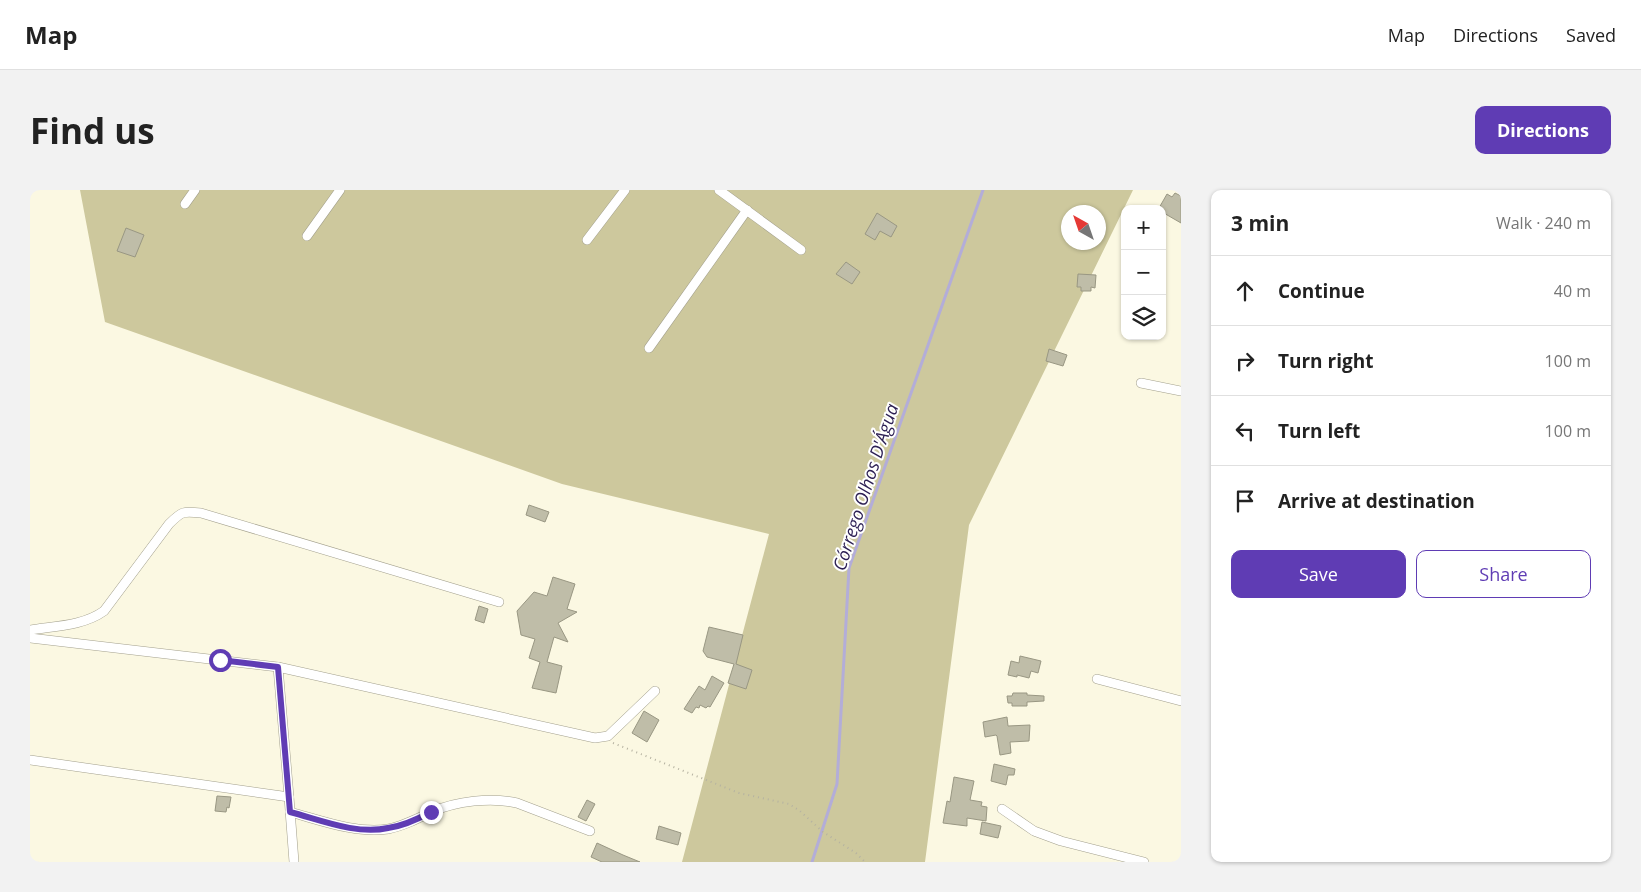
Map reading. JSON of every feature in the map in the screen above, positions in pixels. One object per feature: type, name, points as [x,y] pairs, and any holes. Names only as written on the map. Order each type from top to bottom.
[{"type":"street","points":[[185,204],[195,190]]},
{"type":"street","points":[[307,236],[340,190]]},
{"type":"street","points":[[587,240],[625,190]]},
{"type":"street","points":[[720,190],[801,250]]},
{"type":"street","points":[[649,348],[747,210]]},
{"type":"street","points":[[1141,383],[1181,392]]},
{"type":"street","points":[[30,630],[74,624],[95,618],[104,612],[169,524],[184,511],[201,513],[499,602]]},
{"type":"street","points":[[30,638],[278,667],[590,737],[605,738],[655,691]]},
{"type":"street","points":[[278,667],[294,862]]},
{"type":"street","points":[[1097,679],[1181,701]]},
{"type":"street","points":[[30,760],[289,797]]},
{"type":"street","points":[[290,812],[343,826],[376,830],[401,825],[445,807],[463,803],[506,801],[517,803],[590,831]]},
{"type":"street","points":[[1002,809],[1034,831],[1061,841],[1144,862]]},
{"type":"path","points":[[602,738],[724,788],[789,804],[800,811],[823,832],[856,853],[865,862]]},
{"type":"shaded area","points":[[80,190],[1133,190],[1126,205],[1121,205],[1121,215],[1106,245],[1106,205],[1061,205],[1061,250],[1104,250],[969,525],[925,862],[682,862],[769,534],[562,484],[105,322]]},
{"type":"building","points":[[1175,193],[1181,196],[1181,223],[1166,214],[1166,205],[1161,205],[1167,194],[1172,197]]},
{"type":"building","points":[[877,213],[897,226],[891,237],[880,231],[875,240],[865,234]]},
{"type":"building","points":[[126,228],[144,235],[135,257],[117,251]]},
{"type":"building","points":[[846,262],[860,272],[852,284],[836,274]]},
{"type":"building","points":[[1078,274],[1096,275],[1095,288],[1091,287],[1091,291],[1081,291],[1081,287],[1077,287]]},
{"type":"building","points":[[1049,349],[1067,355],[1063,366],[1046,361]]},
{"type":"building","points":[[529,505],[549,512],[545,522],[526,515]]},
{"type":"building","points":[[553,577],[575,584],[567,609],[577,612],[558,623],[568,642],[554,637],[547,662],[562,666],[556,693],[532,688],[540,662],[529,658],[535,639],[521,635],[517,611],[534,592],[547,596]]},
{"type":"building","points":[[479,606],[488,609],[484,623],[475,620]]},
{"type":"building","points":[[709,627],[743,635],[736,664],[752,670],[746,689],[728,683],[734,664],[707,657],[703,651]]},
{"type":"building","points":[[1020,656],[1041,661],[1038,673],[1031,671],[1029,678],[1008,675],[1011,661],[1019,663]]},
{"type":"building","points":[[712,676],[724,683],[710,707],[706,708],[700,705],[692,713],[684,709],[699,686],[705,690]]},
{"type":"building","points":[[1013,693],[1044,696],[1044,701],[1027,702],[1027,706],[1012,706],[1012,703],[1008,703],[1007,696],[1012,696]]},
{"type":"building","points":[[644,711],[659,720],[647,742],[632,733]]},
{"type":"building","points":[[1007,717],[1008,726],[1030,725],[1029,741],[1010,742],[1011,753],[1000,755],[997,736],[985,737],[983,722]]},
{"type":"building","points":[[994,764],[1015,769],[1014,775],[1008,775],[1006,785],[991,781]]},
{"type":"building","points":[[954,777],[974,781],[970,800],[982,802],[981,806],[987,807],[986,821],[967,818],[967,826],[943,823],[947,801],[950,802]]},
{"type":"building","points":[[217,796],[231,797],[229,808],[227,807],[226,812],[215,811]]},
{"type":"building","points":[[587,800],[595,804],[586,821],[578,817]]},
{"type":"building","points":[[982,822],[1001,826],[998,838],[980,834]]},
{"type":"building","points":[[659,826],[681,833],[678,845],[656,839]]},
{"type":"building","points":[[597,843],[640,862],[602,862],[591,857]]},
{"type":"waterway","name":"Córrego Olhos D'Água","points":[[812,862],[837,784],[849,568],[983,190]]},
{"type":"route","points":[[220,660],[278,667],[290,812],[343,826],[376,830],[401,825],[431,812]]}]
